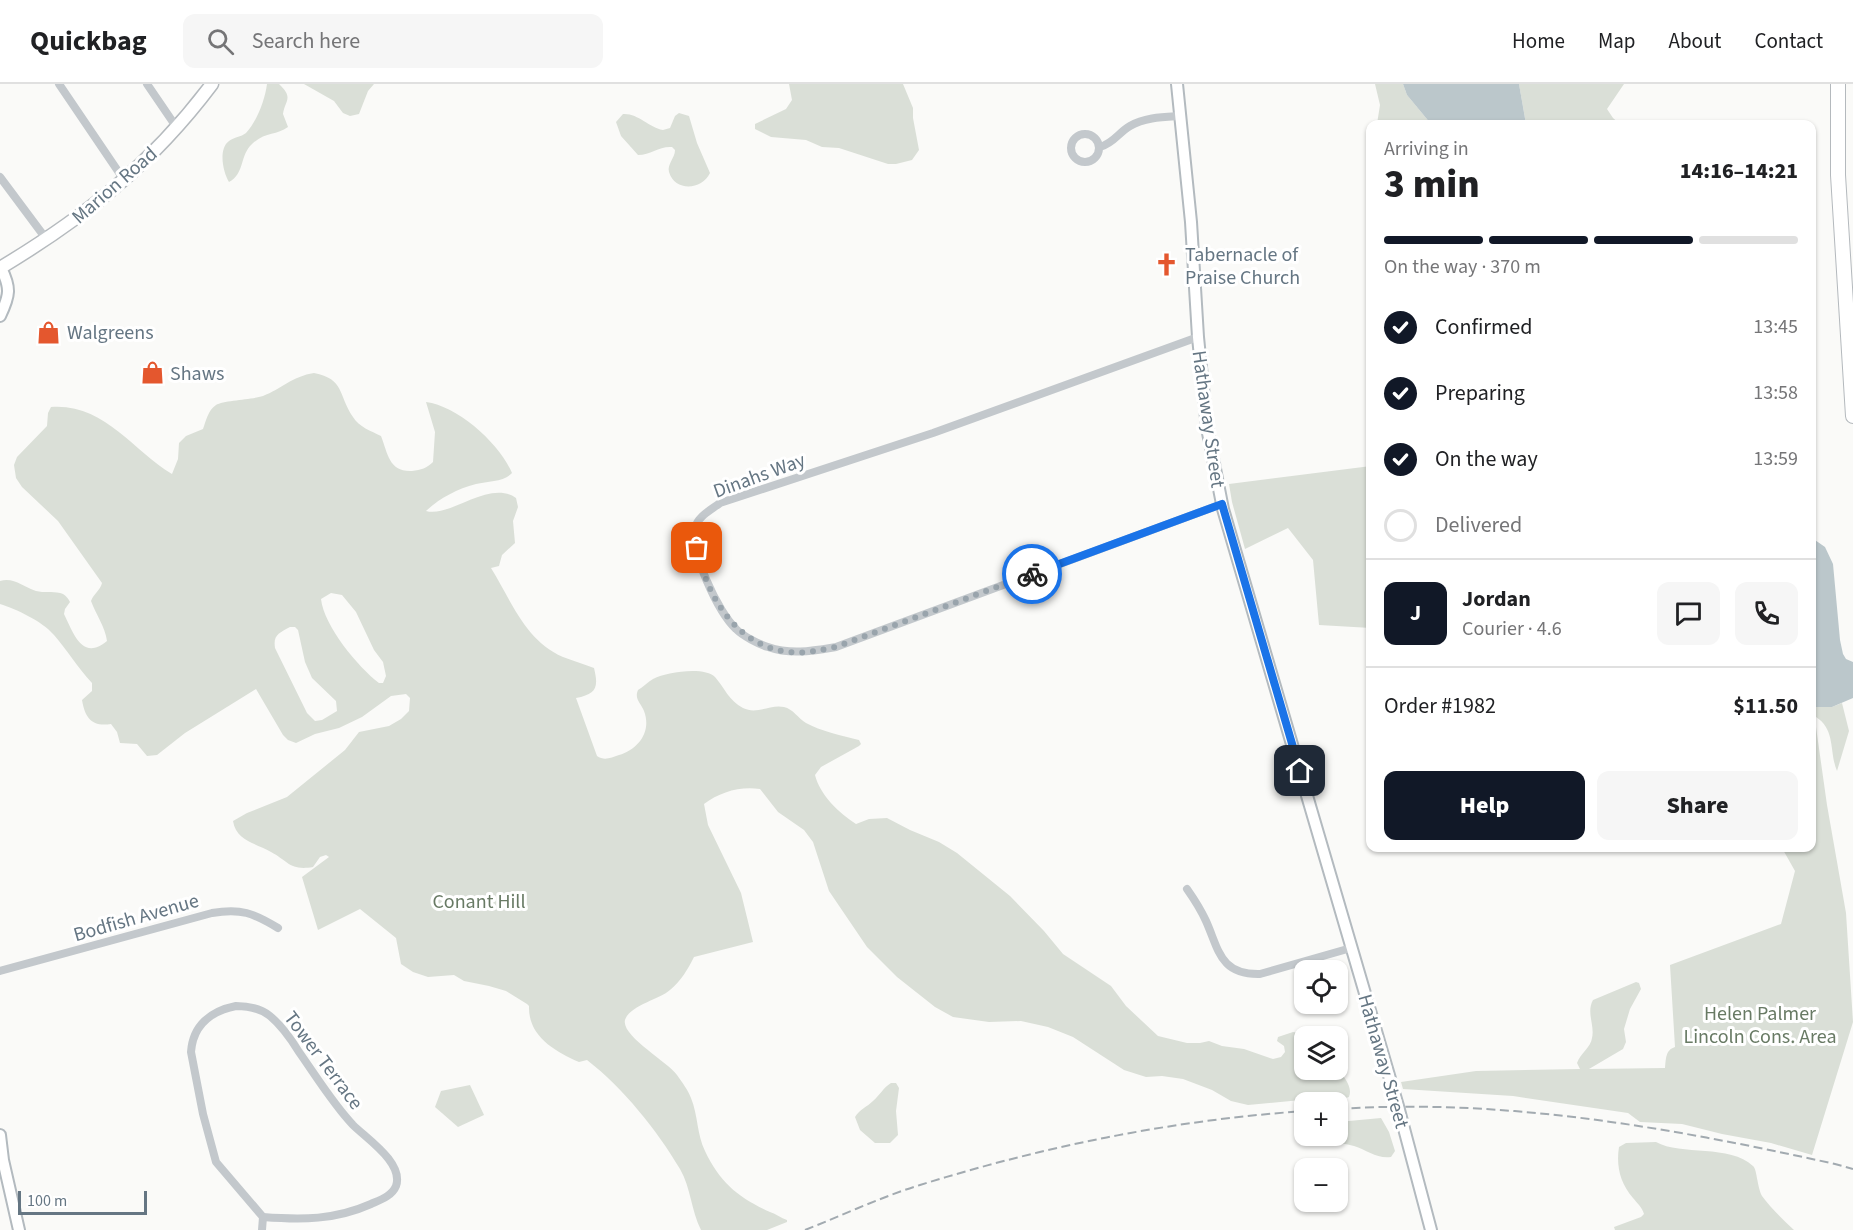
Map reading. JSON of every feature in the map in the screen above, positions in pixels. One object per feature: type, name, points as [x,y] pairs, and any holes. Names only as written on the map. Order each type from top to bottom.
[{"type":"highway","points":[[1838,84],[1838,175],[1853,416]]},
{"type":"main road","name":"Marion Road","points":[[0,268],[47,240],[105,197],[177,128],[212,84]]},
{"type":"street","points":[[58,84],[124,180]]},
{"type":"street","points":[[147,84],[177,128]]},
{"type":"street","name":"Hathaway Street","points":[[1177,84],[1191,222],[1198,337],[1207,428],[1222,504],[1398,1106],[1431,1230]]},
{"type":"street","points":[[1100,147],[1115,141],[1128,127],[1141,121],[1181,116]]},
{"type":"street","points":[[0,177],[47,240]]},
{"type":"street","points":[[0,268],[7,281],[9,294],[0,316]]},
{"type":"street","name":"Dinahs Way","points":[[1198,337],[933,433],[720,503],[698,521],[694,536],[699,561],[714,598],[736,629],[765,647],[788,652],[806,652],[851,642],[1222,504]]},
{"type":"street","points":[[1187,889],[1206,920],[1221,958],[1239,971],[1260,974],[1352,948]]},
{"type":"street","name":"Bodfish Avenue","points":[[0,970],[229,910],[242,910],[278,928]]},
{"type":"street","name":"Tower Terrace","points":[[236,1006],[249,1006],[261,1010],[278,1023],[352,1124],[385,1155],[397,1173],[397,1183],[392,1192],[353,1212],[308,1219],[263,1217],[216,1162],[203,1114],[191,1052],[194,1037],[203,1021],[222,1009],[236,1006]]},
{"type":"street","points":[[0,1135],[1,1160],[19,1230]]},
{"type":"street","points":[[262,1230],[263,1217]]},
{"type":"green space","points":[[267,84],[279,84],[286,93],[287,99],[283,114],[288,127],[255,141],[247,151],[237,175],[229,182],[223,167],[224,149],[229,141],[246,133],[254,123]]},
{"type":"green space","points":[[304,84],[374,84],[368,91],[359,114],[350,116],[343,113],[334,101]]},
{"type":"green space","points":[[789,84],[903,84],[913,108],[919,150],[912,160],[888,164],[839,148],[822,147],[806,140],[771,137],[755,129],[755,124],[786,109],[792,100]]},
{"type":"green space","points":[[1375,84],[1403,84],[1407,95],[1428,120],[1378,120],[1380,105]]},
{"type":"green space","points":[[1519,84],[1624,84],[1607,109],[1615,120],[1525,120]]},
{"type":"green space","points":[[679,113],[689,116],[697,143],[710,173],[701,183],[695,185],[682,186],[672,178],[669,169],[675,150],[672,147],[638,155],[621,136],[616,122],[623,114],[628,114],[663,130],[670,128],[675,116]]},
{"type":"green space","name":"Conant Hill","points":[[314,373],[331,379],[340,389],[348,409],[358,423],[381,436],[390,461],[404,471],[418,470],[433,462],[435,432],[426,402],[438,405],[464,419],[498,450],[512,473],[509,476],[462,488],[443,498],[426,511],[436,512],[494,493],[505,493],[516,498],[518,507],[513,521],[515,543],[502,555],[499,566],[491,568],[521,619],[539,641],[563,657],[594,668],[596,685],[594,689],[576,698],[597,756],[605,759],[632,749],[642,739],[646,726],[644,711],[637,698],[638,690],[659,676],[685,671],[703,672],[715,677],[734,702],[748,710],[784,707],[812,726],[859,740],[861,744],[859,746],[821,767],[815,775],[821,790],[850,820],[856,824],[869,819],[887,818],[957,853],[1010,896],[1063,954],[1111,986],[1126,1006],[1158,1036],[1187,1043],[1209,1041],[1273,1059],[1281,1057],[1285,1052],[1284,1046],[1277,1041],[1278,1037],[1294,1032],[1294,1080],[1346,1080],[1349,1086],[1349,1097],[1348,1092],[1294,1092],[1294,1101],[1248,1105],[1231,1101],[1212,1090],[1183,1079],[1162,1076],[1146,1077],[1124,1070],[1073,1037],[1048,1027],[1021,1021],[989,1022],[953,1017],[935,1007],[897,977],[867,947],[829,891],[813,842],[804,830],[778,812],[760,789],[738,789],[723,793],[704,804],[708,825],[741,893],[753,942],[694,957],[684,975],[674,986],[632,1011],[625,1020],[630,1034],[672,1070],[687,1089],[702,1145],[724,1181],[749,1201],[787,1220],[767,1230],[701,1230],[684,1176],[650,1125],[613,1083],[587,1060],[579,1062],[560,1053],[544,1041],[533,1026],[527,1004],[506,991],[464,981],[454,975],[428,977],[413,972],[401,964],[396,938],[360,909],[318,930],[302,877],[329,857],[326,855],[320,857],[313,867],[299,868],[247,841],[235,828],[233,821],[287,797],[345,750],[359,732],[389,726],[401,719],[409,711],[410,698],[406,694],[391,696],[362,717],[339,728],[315,734],[296,743],[283,735],[256,689],[185,733],[157,755],[147,756],[137,744],[120,743],[117,732],[111,724],[104,725],[90,720],[82,700],[92,691],[92,683],[54,635],[28,616],[0,604],[0,581],[5,580],[14,581],[36,591],[62,594],[70,602],[64,614],[79,642],[91,648],[98,647],[107,641],[91,601],[102,583],[58,521],[22,487],[16,478],[14,465],[17,457],[47,426],[51,407],[87,412],[102,420],[172,474],[178,459],[179,443],[186,436],[203,429],[213,407],[225,402],[263,396],[293,380]],"holes":[[[331,593],[342,595],[356,612],[374,650],[383,662],[386,676],[383,683],[379,683],[362,667],[343,645],[328,621],[321,599]],[[290,627],[298,630],[305,662],[312,678],[336,701],[337,711],[322,720],[315,721],[307,713],[275,648],[278,635]]]},
{"type":"green space","points":[[1366,467],[1366,628],[1319,625],[1313,560],[1288,528],[1245,549],[1229,484]]},
{"type":"green space","name":"Helen Palmer Lincoln Cons. Area","points":[[1842,703],[1849,731],[1837,771],[1827,728],[1816,717],[1816,707],[1832,707]]},
{"type":"green space","name":"Helen Palmer Lincoln Cons. Area","points":[[1816,727],[1846,913],[1853,1022],[1812,1155],[1771,1143],[1682,1124],[1640,1122],[1628,1113],[1513,1096],[1403,1089],[1401,1082],[1476,1071],[1580,1069],[1577,1063],[1592,1038],[1590,1010],[1593,1000],[1636,982],[1639,983],[1641,989],[1630,1009],[1624,1029],[1626,1042],[1623,1049],[1589,1069],[1665,1068],[1668,1053],[1675,1047],[1670,965],[1781,924],[1795,871],[1784,852],[1816,852]]},
{"type":"green space","points":[[891,1083],[896,1083],[899,1088],[896,1111],[898,1135],[890,1143],[875,1143],[860,1130],[855,1117]]},
{"type":"green space","points":[[470,1085],[484,1115],[458,1127],[435,1107],[441,1091]]},
{"type":"green space","points":[[1381,1118],[1389,1132],[1395,1151],[1391,1157],[1377,1155],[1348,1145],[1348,1121]]},
{"type":"green space","points":[[1656,1142],[1678,1149],[1719,1152],[1743,1159],[1753,1166],[1762,1196],[1794,1230],[1615,1230],[1614,1227],[1644,1214],[1622,1180],[1618,1161],[1619,1147],[1626,1143]]},
{"type":"shaded area","points":[[1403,84],[1519,84],[1525,120],[1428,120],[1407,95]]},
{"type":"shaded area","points":[[1816,541],[1825,547],[1833,564],[1840,640],[1843,654],[1846,659],[1853,662],[1853,698],[1832,707],[1816,707]]},
{"type":"railway","points":[[1348,1109],[1464,1108],[1588,1119],[1712,1139],[1853,1169]]},
{"type":"railway","points":[[805,1230],[920,1185],[1014,1158],[1159,1128],[1294,1112]]},
{"type":"way so far","points":[[697,548],[699,561],[714,598],[736,629],[765,647],[788,652],[806,652],[836,647],[1032,574]]},
{"type":"place","name":"Tabernacle of Praise Church","points":[[1167,265]]},
{"type":"place","name":"Walgreens","points":[[49,332]]},
{"type":"place","name":"Shaws","points":[[152,373]]},
{"type":"route","points":[[1032,574],[1222,504],[1300,771]]}]
